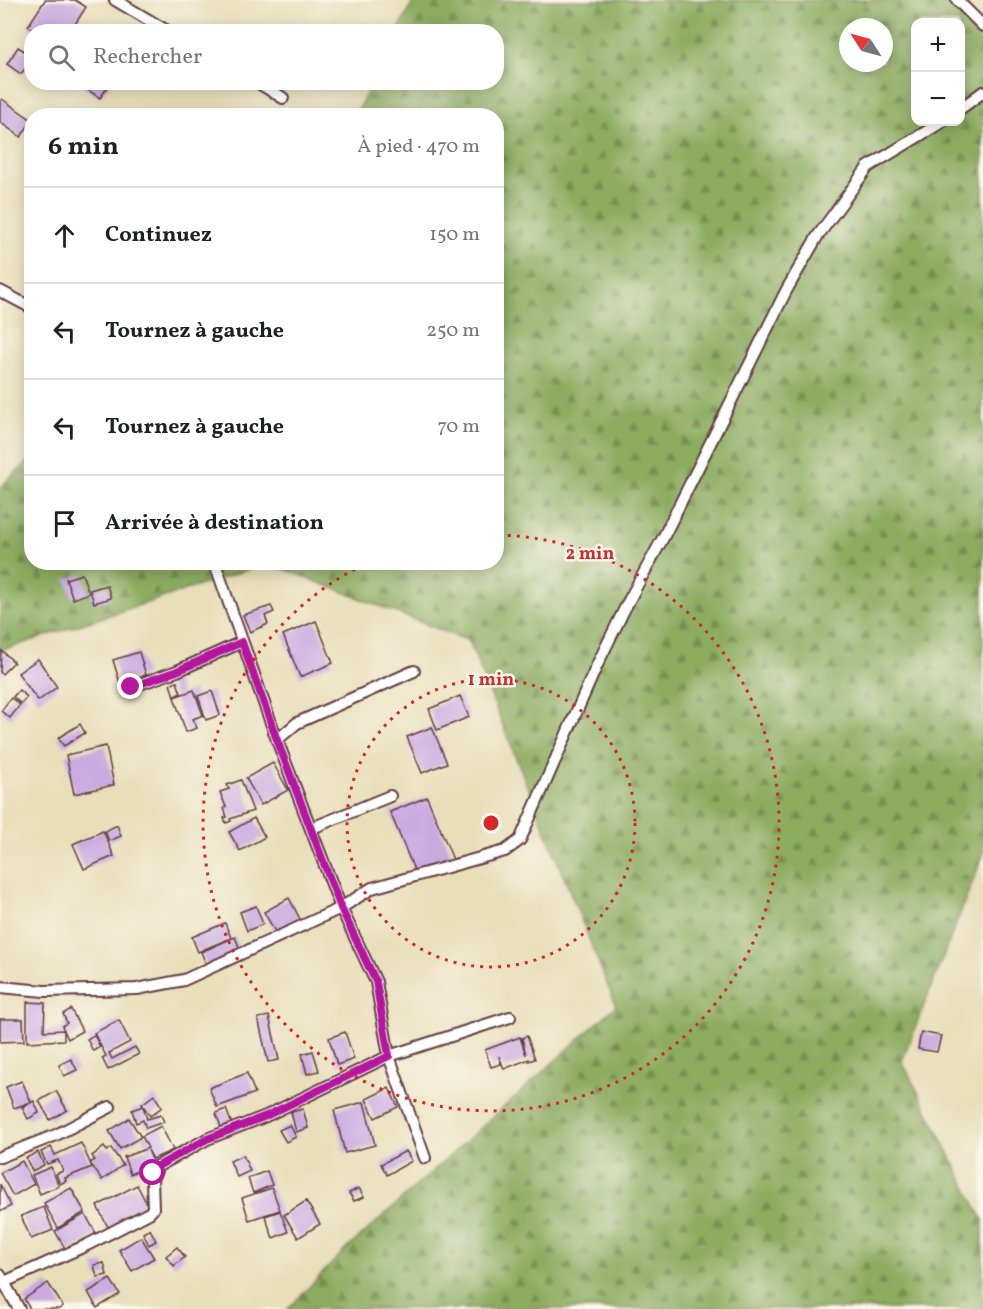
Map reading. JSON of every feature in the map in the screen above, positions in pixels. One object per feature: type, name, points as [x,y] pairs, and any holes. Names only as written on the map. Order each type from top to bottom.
[{"type":"street","points":[[115,0],[156,24]]},
{"type":"street","points":[[957,0],[983,26]]},
{"type":"street","points":[[270,90],[283,98]]},
{"type":"street","points":[[965,105],[983,92]]},
{"type":"street","points":[[0,987],[44,991],[137,989],[184,980],[341,908],[372,888],[505,851],[519,840],[598,663],[627,604],[664,536],[786,291],[817,237],[868,167],[935,126]]},
{"type":"street","points":[[0,291],[24,304]]},
{"type":"street","points":[[218,570],[277,740],[341,908],[376,982],[389,1056],[425,1158]]},
{"type":"street","points":[[131,687],[177,671],[242,642]]},
{"type":"street","points":[[277,740],[297,723],[414,672]]},
{"type":"street","points":[[312,828],[390,796]]},
{"type":"street","points":[[19,1309],[1,1280],[87,1245],[149,1214],[153,1209],[152,1179],[158,1166],[207,1139],[266,1116],[389,1056],[510,1017]]},
{"type":"street","points":[[0,1157],[56,1134],[110,1107]]},
{"type":"green space","points":[[414,0],[959,0],[983,48],[983,855],[902,1061],[983,1220],[983,1309],[288,1309],[341,1254],[616,1006],[469,641],[287,570],[504,570],[504,108],[359,108],[368,90],[504,90],[504,24],[402,24]]},
{"type":"green space","points":[[24,465],[24,570],[247,570],[0,651],[0,487]]},
{"type":"building","points":[[45,0],[75,0],[86,7],[75,24],[29,24]]},
{"type":"building","points":[[18,47],[24,51],[24,70],[21,74],[7,64]]},
{"type":"building","points":[[88,90],[106,90],[100,98]]},
{"type":"building","points":[[2,99],[24,114],[24,132],[21,137],[0,122],[0,101]]},
{"type":"building","points":[[82,574],[89,593],[73,599],[66,579]]},
{"type":"building","points":[[107,585],[111,598],[94,603],[90,590]]},
{"type":"building","points":[[271,606],[274,612],[265,616],[268,624],[250,632],[243,615]]},
{"type":"building","points":[[316,621],[333,663],[300,677],[283,635]]},
{"type":"building","points":[[1,650],[14,662],[2,674],[0,672]]},
{"type":"building","points":[[139,652],[146,675],[120,683],[113,660]]},
{"type":"building","points":[[38,659],[57,687],[38,701],[18,673]]},
{"type":"building","points":[[177,682],[181,693],[174,696],[170,684]]},
{"type":"building","points":[[19,690],[27,697],[21,704],[13,697]]},
{"type":"building","points":[[194,690],[203,715],[193,719],[197,728],[186,732],[174,697]]},
{"type":"building","points":[[212,691],[220,715],[206,720],[198,696]]},
{"type":"building","points":[[460,696],[469,717],[437,730],[429,709]]},
{"type":"building","points":[[11,698],[20,705],[10,718],[1,711]]},
{"type":"building","points":[[80,724],[85,733],[64,746],[58,738]]},
{"type":"building","points":[[432,727],[447,763],[422,773],[407,737]]},
{"type":"building","points":[[106,746],[114,785],[74,794],[66,755]]},
{"type":"building","points":[[273,763],[288,790],[261,805],[246,778]]},
{"type":"building","points":[[241,780],[253,811],[230,819],[231,821],[226,823],[224,808],[226,807],[220,792],[229,789],[227,785]]},
{"type":"building","points":[[427,797],[454,862],[417,877],[390,812]]},
{"type":"building","points":[[254,818],[265,837],[240,851],[229,832]]},
{"type":"building","points":[[117,825],[121,836],[109,841],[105,831]]},
{"type":"building","points":[[103,831],[114,856],[84,869],[73,844]]},
{"type":"building","points":[[289,898],[301,921],[277,935],[264,912]]},
{"type":"building","points":[[256,906],[263,924],[247,931],[240,912]]},
{"type":"building","points":[[225,923],[231,938],[198,952],[192,937]]},
{"type":"building","points":[[235,937],[242,954],[208,969],[201,952]]},
{"type":"building","points":[[27,1002],[45,1003],[44,1031],[64,1030],[64,1040],[27,1042]]},
{"type":"building","points":[[71,1009],[82,1031],[68,1039],[62,1026],[67,1023],[63,1014]]},
{"type":"building","points":[[269,1016],[279,1060],[268,1062],[258,1018]]},
{"type":"building","points":[[0,1019],[23,1019],[24,1041],[0,1042]]},
{"type":"building","points":[[119,1020],[130,1042],[109,1053],[112,1059],[135,1047],[139,1054],[108,1070],[102,1058],[106,1056],[94,1033]]},
{"type":"building","points":[[345,1032],[354,1059],[337,1065],[329,1038]]},
{"type":"building","points":[[921,1032],[941,1036],[937,1052],[918,1049]]},
{"type":"building","points":[[94,1035],[100,1047],[93,1051],[87,1039]]},
{"type":"building","points":[[527,1036],[535,1059],[529,1061],[529,1059],[504,1069],[499,1056],[501,1064],[491,1067],[485,1050],[520,1037],[526,1055],[522,1038]]},
{"type":"building","points":[[313,1051],[319,1071],[307,1074],[302,1054]]},
{"type":"building","points":[[71,1059],[77,1070],[64,1076],[59,1065]]},
{"type":"building","points":[[247,1073],[255,1093],[217,1107],[209,1088]]},
{"type":"building","points":[[22,1081],[31,1102],[14,1108],[6,1087]]},
{"type":"building","points":[[389,1088],[398,1107],[375,1118],[366,1099]]},
{"type":"building","points":[[56,1091],[67,1110],[50,1120],[39,1101]]},
{"type":"building","points":[[154,1095],[162,1107],[150,1116],[142,1104]]},
{"type":"building","points":[[34,1101],[39,1113],[28,1119],[22,1107]]},
{"type":"building","points":[[364,1102],[375,1145],[345,1153],[334,1110]]},
{"type":"building","points":[[143,1106],[147,1119],[161,1115],[164,1122],[146,1128],[143,1120],[136,1123],[132,1110]]},
{"type":"building","points":[[226,1109],[233,1127],[222,1130],[216,1113]]},
{"type":"building","points":[[303,1109],[308,1128],[296,1132],[291,1112]]},
{"type":"building","points":[[129,1118],[141,1137],[120,1149],[109,1131]]},
{"type":"building","points":[[290,1125],[296,1137],[286,1142],[279,1130]]},
{"type":"building","points":[[161,1126],[173,1150],[153,1159],[148,1150],[154,1164],[130,1174],[124,1157],[148,1148],[142,1136]]},
{"type":"building","points":[[81,1143],[92,1167],[65,1178],[66,1181],[60,1184],[56,1174],[63,1171],[58,1160],[47,1164],[41,1152],[51,1147],[55,1155]]},
{"type":"building","points":[[104,1147],[107,1151],[111,1148],[123,1165],[102,1180],[90,1163],[95,1160],[92,1156]]},
{"type":"building","points":[[406,1151],[412,1161],[387,1175],[381,1164]]},
{"type":"building","points":[[38,1152],[44,1165],[32,1171],[26,1158]]},
{"type":"building","points":[[243,1155],[250,1171],[237,1177],[230,1161]]},
{"type":"building","points":[[22,1161],[34,1184],[13,1196],[0,1173]]},
{"type":"building","points":[[51,1167],[59,1186],[40,1194],[32,1175]]},
{"type":"building","points":[[267,1171],[272,1185],[253,1193],[248,1178]]},
{"type":"building","points":[[0,1184],[11,1206],[0,1212]]},
{"type":"building","points":[[137,1185],[150,1210],[110,1231],[97,1206]]},
{"type":"building","points":[[71,1188],[85,1212],[58,1228],[44,1203]]},
{"type":"building","points":[[272,1188],[280,1210],[249,1220],[242,1198]]},
{"type":"building","points":[[359,1188],[364,1197],[354,1201],[349,1193]]},
{"type":"building","points":[[306,1201],[320,1224],[298,1238],[284,1215]]},
{"type":"building","points":[[44,1207],[53,1230],[31,1239],[21,1216]]},
{"type":"building","points":[[280,1211],[288,1232],[273,1238],[265,1216]]},
{"type":"building","points":[[85,1214],[97,1235],[67,1252],[55,1231]]},
{"type":"building","points":[[150,1229],[156,1241],[149,1245],[143,1233]]},
{"type":"building","points":[[141,1237],[154,1258],[132,1271],[119,1250]]},
{"type":"building","points":[[177,1247],[185,1257],[174,1266],[166,1256]]},
{"type":"building","points":[[104,1263],[107,1275],[97,1277],[94,1265]]},
{"type":"building","points":[[110,1279],[120,1294],[97,1308],[88,1292]]},
{"type":"building","points":[[48,1283],[63,1306],[59,1309],[30,1309],[24,1299]]},
{"type":"route","points":[[131,687],[177,671],[242,642],[341,908],[376,982],[389,1056],[266,1116],[207,1139],[158,1166],[153,1173]]}]
